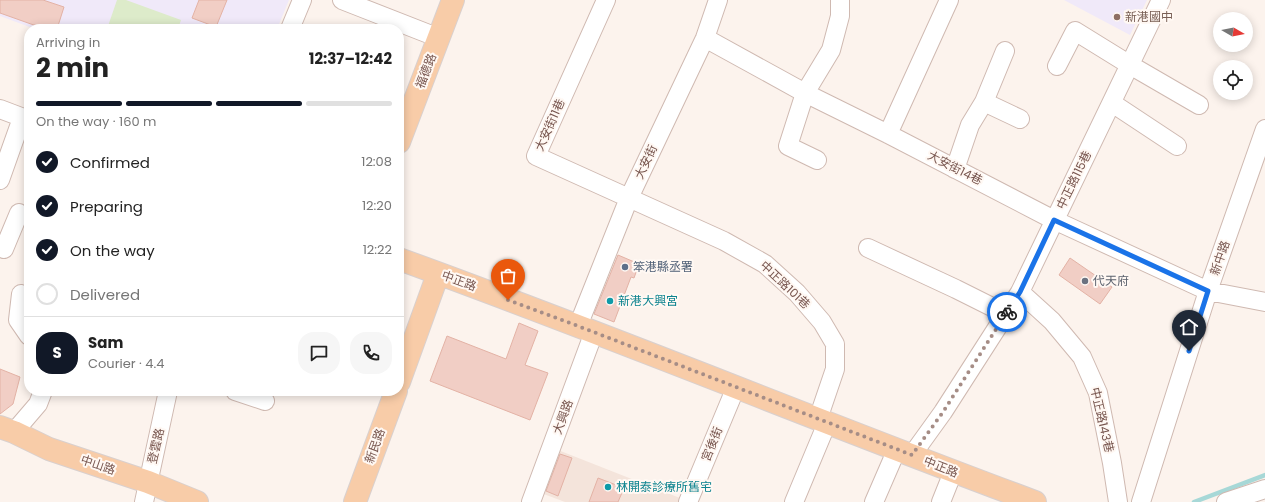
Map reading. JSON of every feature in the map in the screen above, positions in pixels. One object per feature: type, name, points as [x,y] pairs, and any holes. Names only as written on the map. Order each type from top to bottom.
[{"type":"main road","name":"福德路","points":[[404,129],[453,0]]},
{"type":"main road","name":"中正路","points":[[404,261],[586,329],[1034,502]]},
{"type":"main road","points":[[404,368],[438,274]]},
{"type":"main road","name":"新民路","points":[[355,502],[394,396]]},
{"type":"main road","name":"中山路","points":[[7,429],[146,492],[197,502]]},
{"type":"street","points":[[292,24],[302,0]]},
{"type":"street","points":[[342,0],[403,24]]},
{"type":"street","name":"大安街11巷","points":[[606,0],[536,156],[629,198]]},
{"type":"street","name":"大安街","points":[[586,329],[629,198],[705,38],[718,0]]},
{"type":"street","points":[[817,160],[788,146],[805,93],[831,50],[840,16],[840,0]]},
{"type":"street","points":[[888,134],[949,0]]},
{"type":"street","name":"中正路115巷","points":[[874,502],[904,452],[943,412],[1020,292],[1161,0]]},
{"type":"street","points":[[404,24],[439,38]]},
{"type":"street","points":[[1057,66],[1075,31],[1199,105]]},
{"type":"street","name":"大安街14巷","points":[[705,38],[805,93],[1054,220],[1208,291],[1265,302]]},
{"type":"street","points":[[955,169],[970,125],[984,102],[1005,51]]},
{"type":"street","points":[[984,102],[1020,119]]},
{"type":"street","points":[[1112,103],[1177,146]]},
{"type":"street","points":[[0,109],[24,118]]},
{"type":"street","points":[[0,180],[24,124]]},
{"type":"street","name":"新中路","points":[[1141,502],[1208,291],[1265,130]]},
{"type":"street","name":"中正路101巷","points":[[629,198],[724,241],[765,264],[797,293],[822,322],[835,344],[835,369],[823,421],[794,502]]},
{"type":"street","points":[[0,247],[4,249],[19,213]]},
{"type":"street","points":[[868,248],[956,288],[1006,314]]},
{"type":"street","name":"中正路143巷","points":[[1020,292],[1052,321],[1082,357],[1098,393],[1118,502]]},
{"type":"street","points":[[20,294],[18,320],[24,329]]},
{"type":"street","name":"大興路","points":[[532,502],[586,329]]},
{"type":"street","name":"宮後街","points":[[688,502],[736,387]]},
{"type":"street","points":[[7,429],[38,404],[41,396]]},
{"type":"street","name":"登雲路","points":[[146,492],[167,396]]},
{"type":"street","points":[[250,396],[265,401]]},
{"type":"street","points":[[941,502],[953,472]]},
{"type":"street","points":[[1226,502],[1265,489]]},
{"type":"shaded area","points":[[0,0],[289,0],[279,24],[24,25],[0,16]]},
{"type":"shaded area","name":"新港國中","points":[[1064,0],[1147,0],[1130,35]]},
{"type":"shaded area","name":"林開泰診療所舊宅","points":[[558,450],[680,498],[679,502],[565,502],[541,493]]},
{"type":"green space","points":[[117,0],[126,0],[181,20],[180,24],[109,24]]},
{"type":"building","points":[[0,0],[43,0],[64,7],[59,24],[31,24],[0,13]]},
{"type":"building","points":[[199,0],[227,0],[217,24],[208,24],[192,18]]},
{"type":"building","points":[[618,255],[639,264],[634,278],[631,277],[614,322],[594,314]]},
{"type":"building","name":"代天府","points":[[1070,258],[1112,287],[1100,304],[1059,275]]},
{"type":"building","points":[[519,323],[538,331],[525,365],[548,373],[530,420],[430,381],[447,336],[506,359]]},
{"type":"building","points":[[0,369],[20,377],[13,404],[0,414]]},
{"type":"building","points":[[560,454],[572,458],[558,496],[546,491]]},
{"type":"building","name":"林開泰診療所舊宅","points":[[598,478],[624,488],[618,502],[589,502]]},
{"type":"waterway","points":[[1194,502],[1265,475]]},
{"type":"way so far","points":[[508,300],[912,455],[943,412],[1007,312]]},
{"type":"place","name":"新港國中","points":[[1117,17]]},
{"type":"place","name":"笨港縣丞署","points":[[625,267]]},
{"type":"place","name":"代天府","points":[[1085,281]]},
{"type":"place","name":"新港大興宮","points":[[610,301]]},
{"type":"place","name":"林開泰診療所舊宅","points":[[608,487]]},
{"type":"route","points":[[1007,312],[1020,292],[1054,220],[1208,291],[1189,351]]}]
